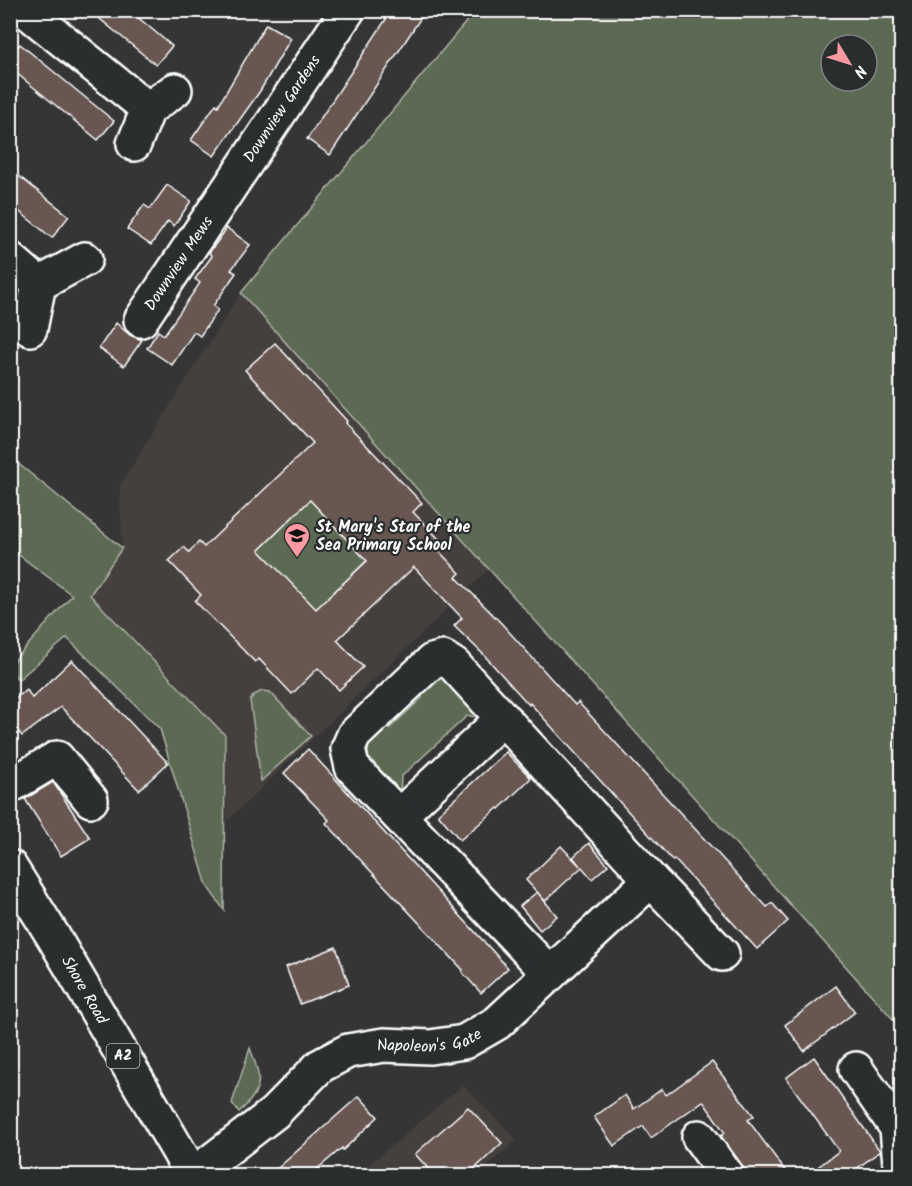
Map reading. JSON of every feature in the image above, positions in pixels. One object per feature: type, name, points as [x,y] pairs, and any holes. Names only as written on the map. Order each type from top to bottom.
[{"type":"street","points":[[25,10],[148,109]]},
{"type":"street","name":"Downview Gardens","points":[[218,208],[348,10]]},
{"type":"street","points":[[135,144],[148,109],[175,90]]},
{"type":"street","name":"Downview Mews","points":[[141,320],[218,208]]},
{"type":"street","points":[[10,259],[39,284]]},
{"type":"street","points":[[39,284],[85,260]]},
{"type":"street","points":[[30,329],[39,284]]},
{"type":"street","points":[[550,974],[352,767],[348,749],[354,735],[432,662],[443,658],[454,664],[651,880],[722,954]]},
{"type":"street","points":[[399,816],[503,718]]},
{"type":"street","points":[[10,786],[57,758],[91,800]]},
{"type":"street","name":"Shore Road","points":[[10,867],[193,1175]]},
{"type":"street","name":"Napoleon's Gate","points":[[193,1175],[274,1113],[320,1066],[348,1051],[384,1045],[430,1047],[464,1042],[497,1023],[651,880]]},
{"type":"street","points":[[856,1069],[897,1128],[901,1176]]},
{"type":"street","points":[[699,1137],[727,1176]]},
{"type":"shaded area","name":"St Mary's Star of the Sea Primary School","points":[[241,293],[489,569],[227,821],[225,735],[90,595],[122,548],[120,485]]},
{"type":"shaded area","points":[[463,1085],[517,1140],[477,1175],[356,1176]]},
{"type":"green space","points":[[475,11],[901,11],[901,1028],[241,293]]},
{"type":"green space","points":[[10,457],[122,548],[90,595],[225,735],[224,910],[207,886],[160,729],[67,638],[18,680],[11,670],[11,664],[72,595],[11,549]]},
{"type":"green space","points":[[334,477],[353,497],[329,520],[345,538],[393,535],[288,636],[234,574]]},
{"type":"green space","points":[[441,678],[449,680],[486,717],[467,716],[401,777],[400,798],[371,764],[368,747],[380,725],[390,728],[422,698],[422,688],[430,680]]},
{"type":"green space","points":[[262,691],[270,692],[311,736],[261,781],[250,700]]},
{"type":"green space","points":[[250,1048],[257,1067],[257,1090],[239,1112],[232,1103]]},
{"type":"building","points":[[89,10],[129,10],[172,46],[156,65]]},
{"type":"building","points":[[392,10],[426,10],[330,155],[307,139]]},
{"type":"building","points":[[266,24],[291,38],[260,91],[214,156],[191,140],[216,104],[218,106]]},
{"type":"building","points":[[20,44],[114,121],[98,140],[10,68],[10,56]]},
{"type":"building","points":[[10,169],[69,216],[52,238],[10,204]]},
{"type":"building","points":[[167,185],[191,201],[174,226],[168,221],[151,245],[127,229],[144,205],[150,209]]},
{"type":"building","points":[[227,228],[250,245],[231,270],[236,273],[213,306],[218,310],[200,336],[194,332],[172,365],[147,348],[158,331],[164,335],[200,283],[195,279],[212,256],[209,253]]},
{"type":"building","points":[[116,323],[130,335],[142,340],[124,366],[99,348]]},
{"type":"building","points":[[275,343],[347,421],[345,423],[422,503],[413,512],[439,539],[433,545],[460,573],[456,577],[575,705],[578,702],[767,907],[772,903],[788,921],[757,949],[674,859],[673,861],[530,703],[529,705],[454,626],[462,618],[414,567],[337,640],[363,667],[339,690],[318,668],[292,694],[259,659],[255,662],[195,601],[201,595],[169,561],[184,547],[189,552],[199,542],[204,547],[313,443],[245,370]],"holes":[[[310,500],[367,561],[316,609],[259,550]]]},
{"type":"building","points":[[72,660],[168,763],[139,790],[61,707],[22,736],[19,732],[10,738],[10,702],[27,690],[32,698]]},
{"type":"building","points":[[308,749],[508,968],[481,993],[462,972],[463,970],[326,823],[329,820],[284,773]]},
{"type":"building","points":[[506,752],[531,778],[499,809],[460,840],[438,814]]},
{"type":"building","points":[[53,782],[90,838],[61,856],[25,799]]},
{"type":"building","points":[[589,843],[608,865],[592,879],[582,867],[545,901],[526,880],[561,846],[580,866],[573,857]]},
{"type":"building","points":[[537,892],[557,916],[540,930],[520,906]]},
{"type":"building","points":[[336,947],[349,985],[300,1004],[286,967]]},
{"type":"building","points":[[836,986],[855,1012],[804,1051],[785,1025]]},
{"type":"building","points":[[814,1057],[880,1151],[847,1176],[806,1176],[839,1151],[786,1078]]},
{"type":"building","points":[[712,1062],[754,1116],[748,1120],[789,1176],[746,1176],[742,1165],[721,1136],[725,1133],[703,1101],[651,1138],[643,1126],[614,1146],[594,1117],[625,1095],[634,1109],[662,1089],[666,1095]]},
{"type":"building","points":[[359,1096],[378,1117],[343,1150],[342,1148],[309,1176],[269,1176]]},
{"type":"building","points":[[468,1107],[502,1143],[467,1176],[435,1176],[415,1154]]},
{"type":"place","name":"St Mary's Star of the Sea Primary School","points":[[297,559]]}]
